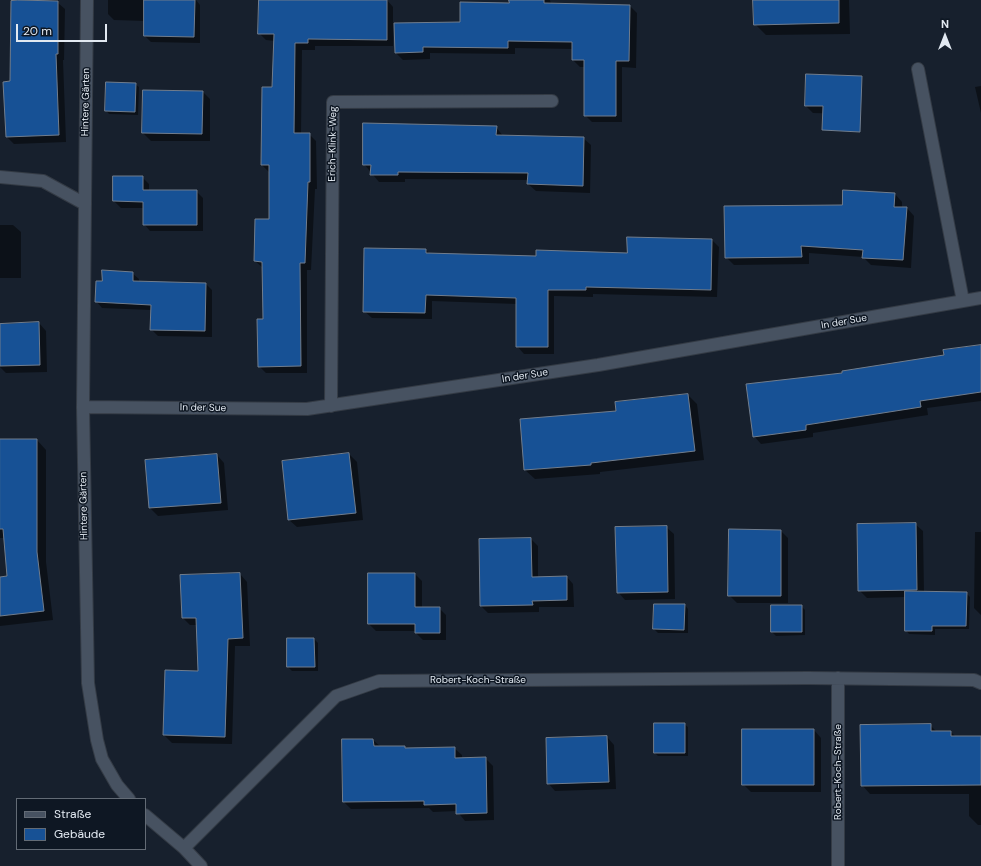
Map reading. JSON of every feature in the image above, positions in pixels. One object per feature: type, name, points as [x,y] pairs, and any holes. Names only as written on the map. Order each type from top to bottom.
[{"type":"street","name":"Hintere Gärten","points":[[87,0],[83,407],[88,683],[97,740],[102,759],[118,785],[129,798]]},
{"type":"street","points":[[918,69],[963,301]]},
{"type":"street","name":"Erich-Klink-Weg","points":[[331,406],[333,102],[552,101]]},
{"type":"street","points":[[0,177],[43,181],[85,204]]},
{"type":"street","name":"In der Sue","points":[[83,407],[307,409],[598,365],[981,298]]},
{"type":"street","name":"Robert-Koch-Straße","points":[[184,848],[336,696],[379,681],[838,678],[974,680],[981,683]]},
{"type":"street","name":"Robert-Koch-Straße","points":[[838,678],[838,865]]},
{"type":"street","points":[[146,816],[184,848],[197,865]]},
{"type":"building","points":[[144,0],[195,0],[194,37],[144,36]]},
{"type":"building","points":[[259,0],[387,0],[387,40],[308,39],[308,43],[295,43],[294,133],[310,133],[310,182],[308,182],[305,263],[300,263],[301,366],[258,367],[257,319],[263,319],[262,262],[254,261],[255,219],[269,219],[269,165],[261,165],[262,87],[272,87],[274,34],[258,34]]},
{"type":"building","points":[[509,0],[544,0],[544,3],[630,5],[629,61],[616,61],[616,116],[584,116],[584,60],[572,60],[572,42],[508,41],[508,48],[423,47],[423,52],[395,53],[394,23],[460,22],[460,2],[509,3]]},
{"type":"building","points":[[753,0],[839,0],[839,23],[754,25]]},
{"type":"building","points":[[11,1],[58,1],[58,54],[56,54],[59,135],[6,137],[3,82],[10,81]]},
{"type":"building","points":[[806,74],[862,76],[860,132],[822,130],[823,106],[805,106]]},
{"type":"building","points":[[106,82],[136,83],[135,112],[105,111]]},
{"type":"building","points":[[143,90],[203,91],[202,134],[142,133]]},
{"type":"building","points":[[363,123],[497,126],[496,135],[584,137],[583,186],[527,184],[528,173],[398,172],[398,175],[370,175],[371,165],[363,165]]},
{"type":"building","points":[[113,176],[143,176],[143,190],[197,190],[197,225],[143,225],[143,202],[113,201]]},
{"type":"building","points":[[843,190],[895,193],[894,207],[907,207],[903,260],[862,258],[863,250],[801,246],[802,257],[725,258],[724,206],[842,205]]},
{"type":"building","points":[[627,237],[712,239],[711,290],[586,287],[586,290],[548,290],[548,347],[516,347],[516,298],[426,295],[425,313],[363,312],[364,248],[426,249],[426,253],[536,256],[536,250],[627,253]]},
{"type":"building","points":[[102,270],[133,272],[133,281],[206,283],[205,331],[150,330],[151,305],[95,302],[96,281],[102,281]]},
{"type":"building","points":[[39,322],[40,365],[0,366],[0,324]]},
{"type":"building","points":[[981,345],[981,392],[920,401],[921,407],[806,425],[806,430],[753,437],[746,384],[842,373],[842,371],[944,355],[943,350]]},
{"type":"building","points":[[688,394],[695,451],[591,463],[591,465],[524,470],[520,419],[616,411],[615,402]]},
{"type":"building","points":[[0,439],[37,439],[37,552],[44,611],[0,616],[0,577],[7,576],[3,529],[0,529]]},
{"type":"building","points":[[349,453],[356,513],[288,520],[282,461]]},
{"type":"building","points":[[217,454],[221,503],[149,508],[145,460]]},
{"type":"building","points":[[916,523],[917,590],[858,591],[857,524]]},
{"type":"building","points":[[667,526],[668,592],[617,593],[615,527]]},
{"type":"building","points":[[729,529],[781,530],[781,596],[728,596]]},
{"type":"building","points":[[531,538],[532,577],[567,576],[567,600],[532,601],[533,605],[480,606],[479,539]]},
{"type":"building","points":[[240,573],[243,638],[228,639],[225,737],[163,735],[165,670],[198,671],[196,618],[182,618],[180,575]]},
{"type":"building","points":[[368,573],[415,573],[415,607],[440,607],[440,633],[415,633],[415,624],[368,624]]},
{"type":"building","points":[[905,591],[967,592],[966,626],[932,626],[932,631],[905,631]]},
{"type":"building","points":[[654,604],[685,604],[684,630],[653,629]]},
{"type":"building","points":[[771,605],[802,605],[802,632],[771,632]]},
{"type":"building","points":[[287,638],[314,638],[315,667],[287,667]]},
{"type":"building","points":[[654,723],[685,723],[685,753],[654,753]]},
{"type":"building","points":[[931,724],[931,731],[951,731],[951,736],[981,736],[981,785],[861,786],[860,725]]},
{"type":"building","points":[[742,729],[814,729],[814,785],[742,785]]},
{"type":"building","points":[[607,736],[609,782],[547,784],[546,738]]},
{"type":"building","points":[[342,739],[373,739],[374,746],[405,746],[405,748],[455,747],[455,758],[486,757],[487,813],[456,814],[456,804],[424,805],[424,801],[343,802]]}]
